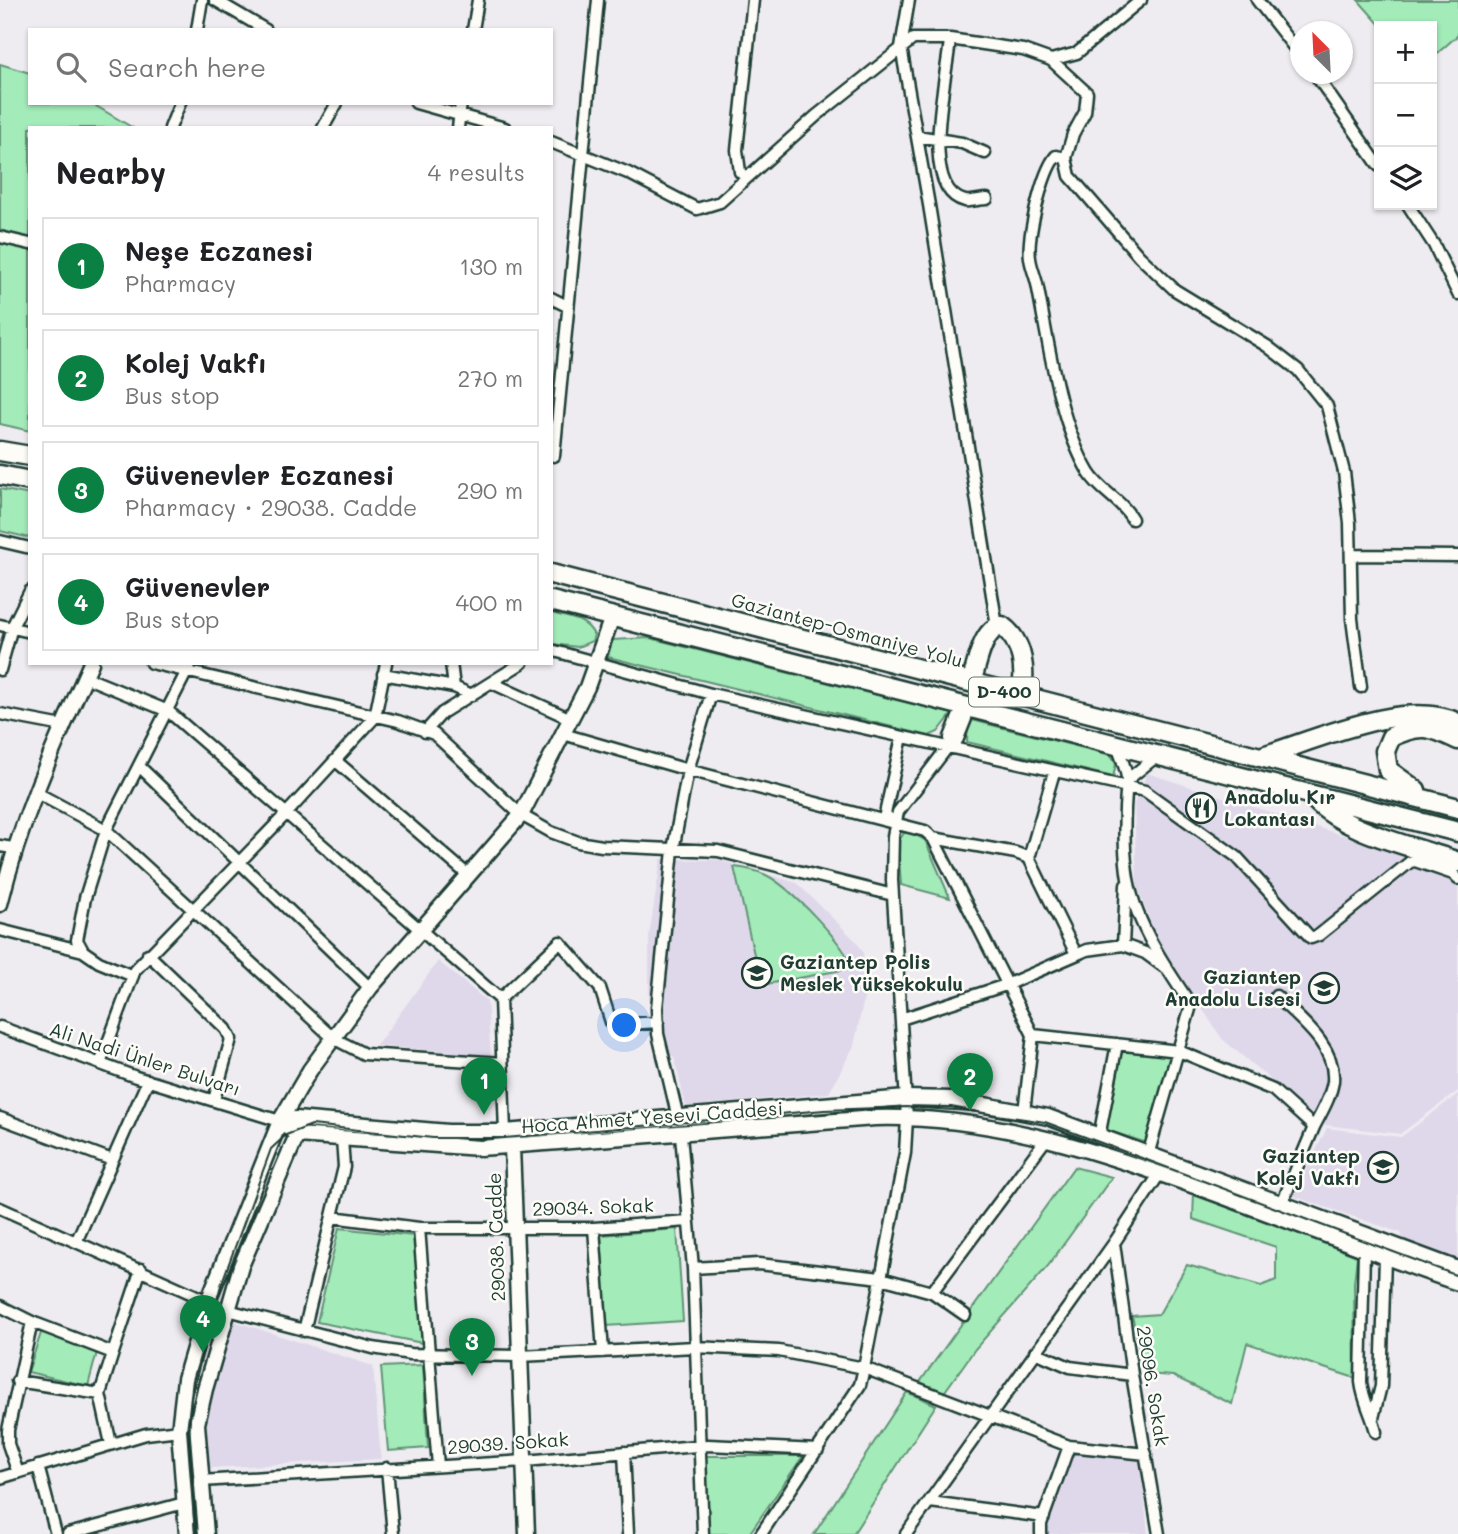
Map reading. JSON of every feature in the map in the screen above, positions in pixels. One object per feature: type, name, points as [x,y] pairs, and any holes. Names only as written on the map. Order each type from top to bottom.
[{"type":"highway","points":[[0,451],[28,456]]},
{"type":"highway","points":[[0,475],[28,481]]},
{"type":"highway","name":"Gaziantep-Osmaniye Yolu","points":[[553,575],[1450,805]]},
{"type":"highway","name":"D-400","points":[[553,602],[1458,832]]},
{"type":"highway","points":[[972,676],[986,637],[997,626],[1007,630],[1022,658],[1021,696]]},
{"type":"highway","points":[[1261,757],[1389,716],[1434,716],[1458,723]]},
{"type":"highway","points":[[951,743],[961,718]]},
{"type":"highway","points":[[1450,805],[1395,778],[1385,762],[1385,751],[1391,737],[1412,726],[1436,729],[1458,740]]},
{"type":"highway","points":[[1310,795],[1324,808],[1376,835],[1458,862]]},
{"type":"street","points":[[197,28],[202,0]]},
{"type":"street","points":[[215,0],[263,28]]},
{"type":"street","points":[[473,28],[478,0]]},
{"type":"street","points":[[554,456],[581,152],[598,0]]},
{"type":"street","points":[[744,177],[740,172],[737,150],[753,0]]},
{"type":"street","points":[[909,0],[901,47],[997,626]]},
{"type":"street","points":[[1051,60],[1077,53],[1140,0]]},
{"type":"street","points":[[1257,0],[1290,42]]},
{"type":"street","points":[[553,143],[581,152],[697,209],[720,202],[744,177],[913,39],[950,39],[1024,50],[1051,60],[1071,75],[1087,93],[1085,112],[1073,134],[1066,158],[1070,176],[1166,282],[1267,346],[1298,370],[1327,406],[1344,472],[1352,555],[1352,619],[1360,687]]},
{"type":"street","points":[[950,39],[938,139],[940,169],[948,191],[967,202],[987,198]]},
{"type":"street","points":[[1322,84],[1374,159]]},
{"type":"street","points":[[176,126],[180,105]]},
{"type":"street","points":[[325,126],[336,105]]},
{"type":"street","points":[[434,105],[460,108],[500,126]]},
{"type":"street","points":[[458,126],[460,108]]},
{"type":"street","points":[[917,136],[975,147],[985,153]]},
{"type":"street","points":[[1066,158],[1056,156],[1050,163],[1037,208],[1030,256],[1049,353],[1065,413],[1089,472],[1099,486],[1124,504],[1132,519]]},
{"type":"street","points":[[1411,210],[1434,245],[1458,294]]},
{"type":"street","points":[[0,237],[28,244]]},
{"type":"street","points":[[553,299],[567,306]]},
{"type":"street","points":[[553,357],[562,361]]},
{"type":"street","points":[[0,541],[28,548]]},
{"type":"street","points":[[1352,555],[1458,556]]},
{"type":"street","points":[[0,670],[12,627],[28,595]]},
{"type":"street","points":[[187,1534],[179,1430],[185,1379],[208,1301],[280,1121],[298,1088],[370,988],[521,815],[571,719],[596,663],[612,617]]},
{"type":"street","points":[[0,625],[28,631]]},
{"type":"street","points":[[553,651],[711,694],[902,737],[951,743],[1054,772],[1126,784],[1145,791],[1237,857],[1311,938],[1319,935],[1410,862],[1415,861],[1452,874],[1458,879]]},
{"type":"street","points":[[0,904],[7,847],[35,792],[90,665]]},
{"type":"street","points":[[170,665],[190,667],[374,717],[398,721],[434,734],[521,815],[578,842],[673,850],[718,850],[746,855],[892,895]]},
{"type":"street","points":[[452,665],[454,687]]},
{"type":"street","points":[[425,732],[442,713],[519,665]]},
{"type":"street","points":[[83,951],[78,940],[85,898],[106,831],[190,667]]},
{"type":"street","points":[[100,1063],[133,976],[148,954],[286,814],[374,717],[384,668],[454,687],[472,695]]},
{"type":"street","points":[[85,677],[168,711],[500,999],[505,1132]]},
{"type":"street","points":[[492,682],[571,719]]},
{"type":"street","points":[[678,1118],[658,1023],[673,850],[688,771],[711,694]]},
{"type":"street","points":[[0,714],[63,726]]},
{"type":"street","points":[[563,734],[688,771],[925,831],[933,838],[1033,1035],[1024,1112]]},
{"type":"street","points":[[895,824],[885,814],[902,737]]},
{"type":"street","points":[[761,1534],[860,1385],[905,1153],[906,1098],[892,895],[895,824],[898,812],[908,796],[951,743]]},
{"type":"street","points":[[1117,746],[1126,784],[1123,819],[1127,874],[1123,945]]},
{"type":"street","points":[[1126,784],[1157,756]]},
{"type":"street","points":[[336,761],[468,875]]},
{"type":"street","points":[[139,766],[370,988]]},
{"type":"street","points":[[1054,772],[1029,858],[1076,954]]},
{"type":"street","points":[[35,792],[106,831],[194,908],[333,1038],[364,1054],[502,1063]]},
{"type":"street","points":[[933,838],[1016,853],[1029,858]]},
{"type":"street","points":[[1127,874],[1139,913],[1190,1009],[1148,1155]]},
{"type":"street","points":[[0,930],[83,951],[99,962],[133,976]]},
{"type":"street","points":[[500,999],[560,942],[600,988],[612,1025],[658,1023]]},
{"type":"street","points":[[901,1019],[1006,985],[1087,950],[1123,945],[1145,953],[1169,971]]},
{"type":"street","points":[[148,954],[226,1029],[231,1039],[214,1100]]},
{"type":"street","points":[[1276,996],[1319,1038],[1328,1055],[1333,1083],[1282,1203]]},
{"type":"street","name":"Ali Nadi Ünler Bulvarı","points":[[0,1027],[148,1080],[280,1121]]},
{"type":"street","points":[[1033,1035],[1179,1051],[1273,1090],[1314,1127]]},
{"type":"street","points":[[1099,1137],[1117,1044]]},
{"type":"street","points":[[77,1240],[148,1080]]},
{"type":"street","points":[[206,1534],[197,1424],[228,1310],[251,1241],[297,1135],[298,1088]]},
{"type":"street","name":"Hoca Ahmet Yesevi Caddesi","points":[[280,1121],[296,1119],[448,1132],[505,1132],[906,1098],[953,1099],[1048,1117],[1458,1269]]},
{"type":"street","points":[[0,1118],[113,1160]]},
{"type":"street","name":"Hoca Ahmet Yesevi Caddesi","points":[[297,1135],[422,1146],[512,1147],[907,1118],[1047,1138],[1160,1173],[1458,1283]]},
{"type":"street","points":[[280,1121],[297,1135]]},
{"type":"street","points":[[681,1135],[693,1268],[703,1534]]},
{"type":"street","points":[[932,1292],[1047,1138]]},
{"type":"street","points":[[304,1331],[344,1167],[342,1139]]},
{"type":"street","name":"29038. Cadde","points":[[512,1147],[527,1534]]},
{"type":"street","points":[[906,1534],[1114,1243],[1160,1173]]},
{"type":"street","points":[[0,1208],[77,1240],[208,1301]]},
{"type":"street","name":"29034. Sokak","points":[[332,1217],[419,1228],[594,1228],[688,1221]]},
{"type":"street","points":[[419,1228],[438,1466]]},
{"type":"street","points":[[594,1228],[603,1352]]},
{"type":"street","name":"29096. Sokak","points":[[1114,1243],[1132,1375],[1159,1534]]},
{"type":"street","points":[[1364,1250],[1361,1382],[1363,1403],[1373,1418],[1376,1432]]},
{"type":"street","points":[[1373,1418],[1381,1386],[1385,1258]]},
{"type":"street","points":[[693,1268],[759,1264],[881,1278],[932,1292],[965,1315]]},
{"type":"street","points":[[111,1444],[100,1394],[141,1269]]},
{"type":"street","points":[[0,1306],[32,1322],[113,1353]]},
{"type":"street","points":[[228,1310],[373,1348],[430,1354],[520,1356],[695,1348],[779,1351],[864,1368],[1069,1446],[1146,1454]]},
{"type":"street","points":[[18,1473],[8,1444],[17,1381],[32,1322]]},
{"type":"street","points":[[1035,1352],[1070,1367],[1132,1375]]},
{"type":"street","points":[[17,1381],[100,1394]]},
{"type":"street","points":[[0,1478],[146,1434],[179,1430]]},
{"type":"street","name":"29039. Sokak","points":[[201,1481],[525,1461],[699,1446],[818,1450]]},
{"type":"street","points":[[1041,1534],[1044,1517],[1069,1446]]},
{"type":"street","points":[[624,1452],[628,1534]]},
{"type":"street","points":[[37,1466],[56,1534]]},
{"type":"street","points":[[387,1468],[393,1534]]},
{"type":"street","points":[[930,1502],[1044,1517]]},
{"type":"street","points":[[68,1534],[184,1503]]},
{"type":"shaded area","name":"Gaziantep Anadolu Lisesi","points":[[1147,773],[1458,872],[1458,1091],[1400,1134],[1325,1125],[1222,1039],[1156,938],[1137,886],[1134,804]]},
{"type":"shaded area","name":"Gaziantep Polis Meslek Yüksekokulu","points":[[661,859],[719,860],[797,883],[856,941],[863,952],[865,994],[854,1046],[829,1093],[686,1107],[674,1057],[662,1051],[649,997],[649,936]]},
{"type":"shaded area","points":[[438,961],[487,1001],[491,1055],[376,1046]]},
{"type":"shaded area","name":"Gaziantep Kolej Vakfı","points":[[1458,1094],[1458,1260],[1403,1240],[1401,1233],[1293,1196],[1327,1128],[1401,1137]]},
{"type":"shaded area","points":[[231,1320],[373,1366],[381,1459],[210,1468],[205,1410]]},
{"type":"shaded area","points":[[1075,1452],[1140,1458],[1148,1534],[1048,1534],[1047,1521]]},
{"type":"green space","points":[[1358,0],[1458,0],[1458,35],[1437,54],[1437,21],[1377,21]]},
{"type":"green space","points":[[0,64],[28,72],[28,105],[94,105],[130,126],[28,126],[28,431],[0,424]]},
{"type":"green space","points":[[0,489],[28,495],[28,538],[0,531]]},
{"type":"green space","points":[[553,614],[576,620],[591,629],[594,635],[592,641],[578,647],[553,644]]},
{"type":"green space","points":[[650,638],[952,714],[938,732],[929,736],[608,657],[612,640]]},
{"type":"green space","points":[[968,719],[1111,755],[1116,764],[1113,777],[967,742]]},
{"type":"green space","points":[[910,832],[925,840],[950,898],[901,885],[898,842],[904,833]]},
{"type":"green space","points":[[734,867],[762,873],[788,891],[828,931],[853,968],[761,985]]},
{"type":"green space","points":[[1122,1051],[1168,1054],[1171,1061],[1147,1143],[1106,1130]]},
{"type":"green space","points":[[1074,1167],[1112,1177],[1048,1266],[975,1349],[943,1394],[920,1382]]},
{"type":"green space","points":[[1194,1192],[1357,1256],[1354,1283],[1355,1378],[1247,1343],[1232,1404],[1173,1376],[1146,1374],[1132,1316],[1159,1314],[1187,1265],[1261,1286],[1276,1280],[1276,1247],[1193,1219]]},
{"type":"green space","points":[[339,1228],[414,1236],[422,1343],[317,1322]]},
{"type":"green space","points":[[677,1229],[683,1321],[606,1326],[601,1235]]},
{"type":"green space","points":[[42,1330],[97,1352],[88,1386],[28,1372]]},
{"type":"green space","points":[[423,1365],[428,1448],[388,1451],[381,1367]]},
{"type":"green space","points":[[907,1392],[936,1405],[853,1534],[814,1534]]},
{"type":"green space","points":[[704,1456],[803,1456],[749,1534],[707,1534]]},
{"type":"tram line","points":[[195,1534],[189,1439],[191,1397],[221,1285],[271,1149],[286,1135],[312,1125],[433,1138],[505,1138],[824,1110],[906,1107],[970,1111],[1045,1122],[1458,1276]]},
{"type":"place","name":"Anadolu Kır Lokantası","points":[[1201,808]]},
{"type":"place","name":"Gaziantep Polis Meslek Yüksekokulu","points":[[757,973]]},
{"type":"place","name":"Gaziantep Anadolu Lisesi","points":[[1324,988]]},
{"type":"place","name":"Kolej Vakfı","points":[[970,1111]]},
{"type":"place","name":"Neşe Eczanesi","points":[[484,1115]]},
{"type":"place","name":"Gaziantep Kolej Vakfı","points":[[1383,1167]]},
{"type":"place","name":"Güvenevler","points":[[203,1353]]},
{"type":"place","name":"Güvenevler Eczanesi","points":[[472,1376]]}]
